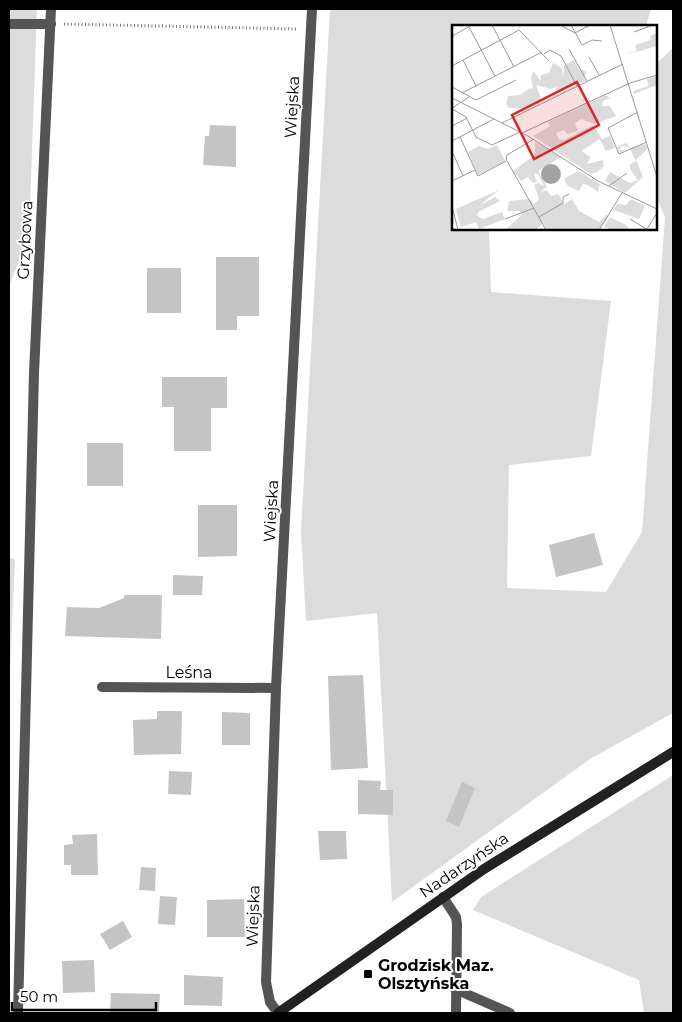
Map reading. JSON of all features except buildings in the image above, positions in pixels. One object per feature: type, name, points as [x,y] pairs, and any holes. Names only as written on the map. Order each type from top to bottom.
[{"type":"street","name":"Grzybowa","points":[[18,1013],[34,373],[51,9]]},
{"type":"street","name":"Wiejska","points":[[278,1013],[270,1002],[266,982],[276,688],[312,9]]},
{"type":"street","points":[[9,24],[51,24]]},
{"type":"street","name":"Leśna","points":[[102,687],[276,688]]},
{"type":"street","name":"Nadarzyńska","points":[[278,1013],[443,897],[531,839],[673,752]]},
{"type":"street","points":[[443,897],[456,917],[457,924],[456,1013]]},
{"type":"street","points":[[455,989],[510,1013]]},
{"type":"path","points":[[51,24],[311,29]]},
{"type":"shaded area","points":[[9,9],[37,9],[29,236],[9,286]]},
{"type":"shaded area","points":[[330,9],[651,9],[646,25],[452,25],[452,230],[489,230],[491,292],[611,301],[591,456],[509,465],[507,588],[606,592],[642,532],[665,217],[657,198],[657,63],[673,48],[673,713],[590,759],[392,902],[377,613],[306,621],[301,531]]},
{"type":"shaded area","points":[[9,557],[15,560],[9,692]]},
{"type":"shaded area","points":[[673,775],[673,1013],[644,1013],[639,980],[473,910],[481,897]]},
{"type":"place","name":"Grodzisk Maz. Olsztyńska","points":[[368,974]]}]
